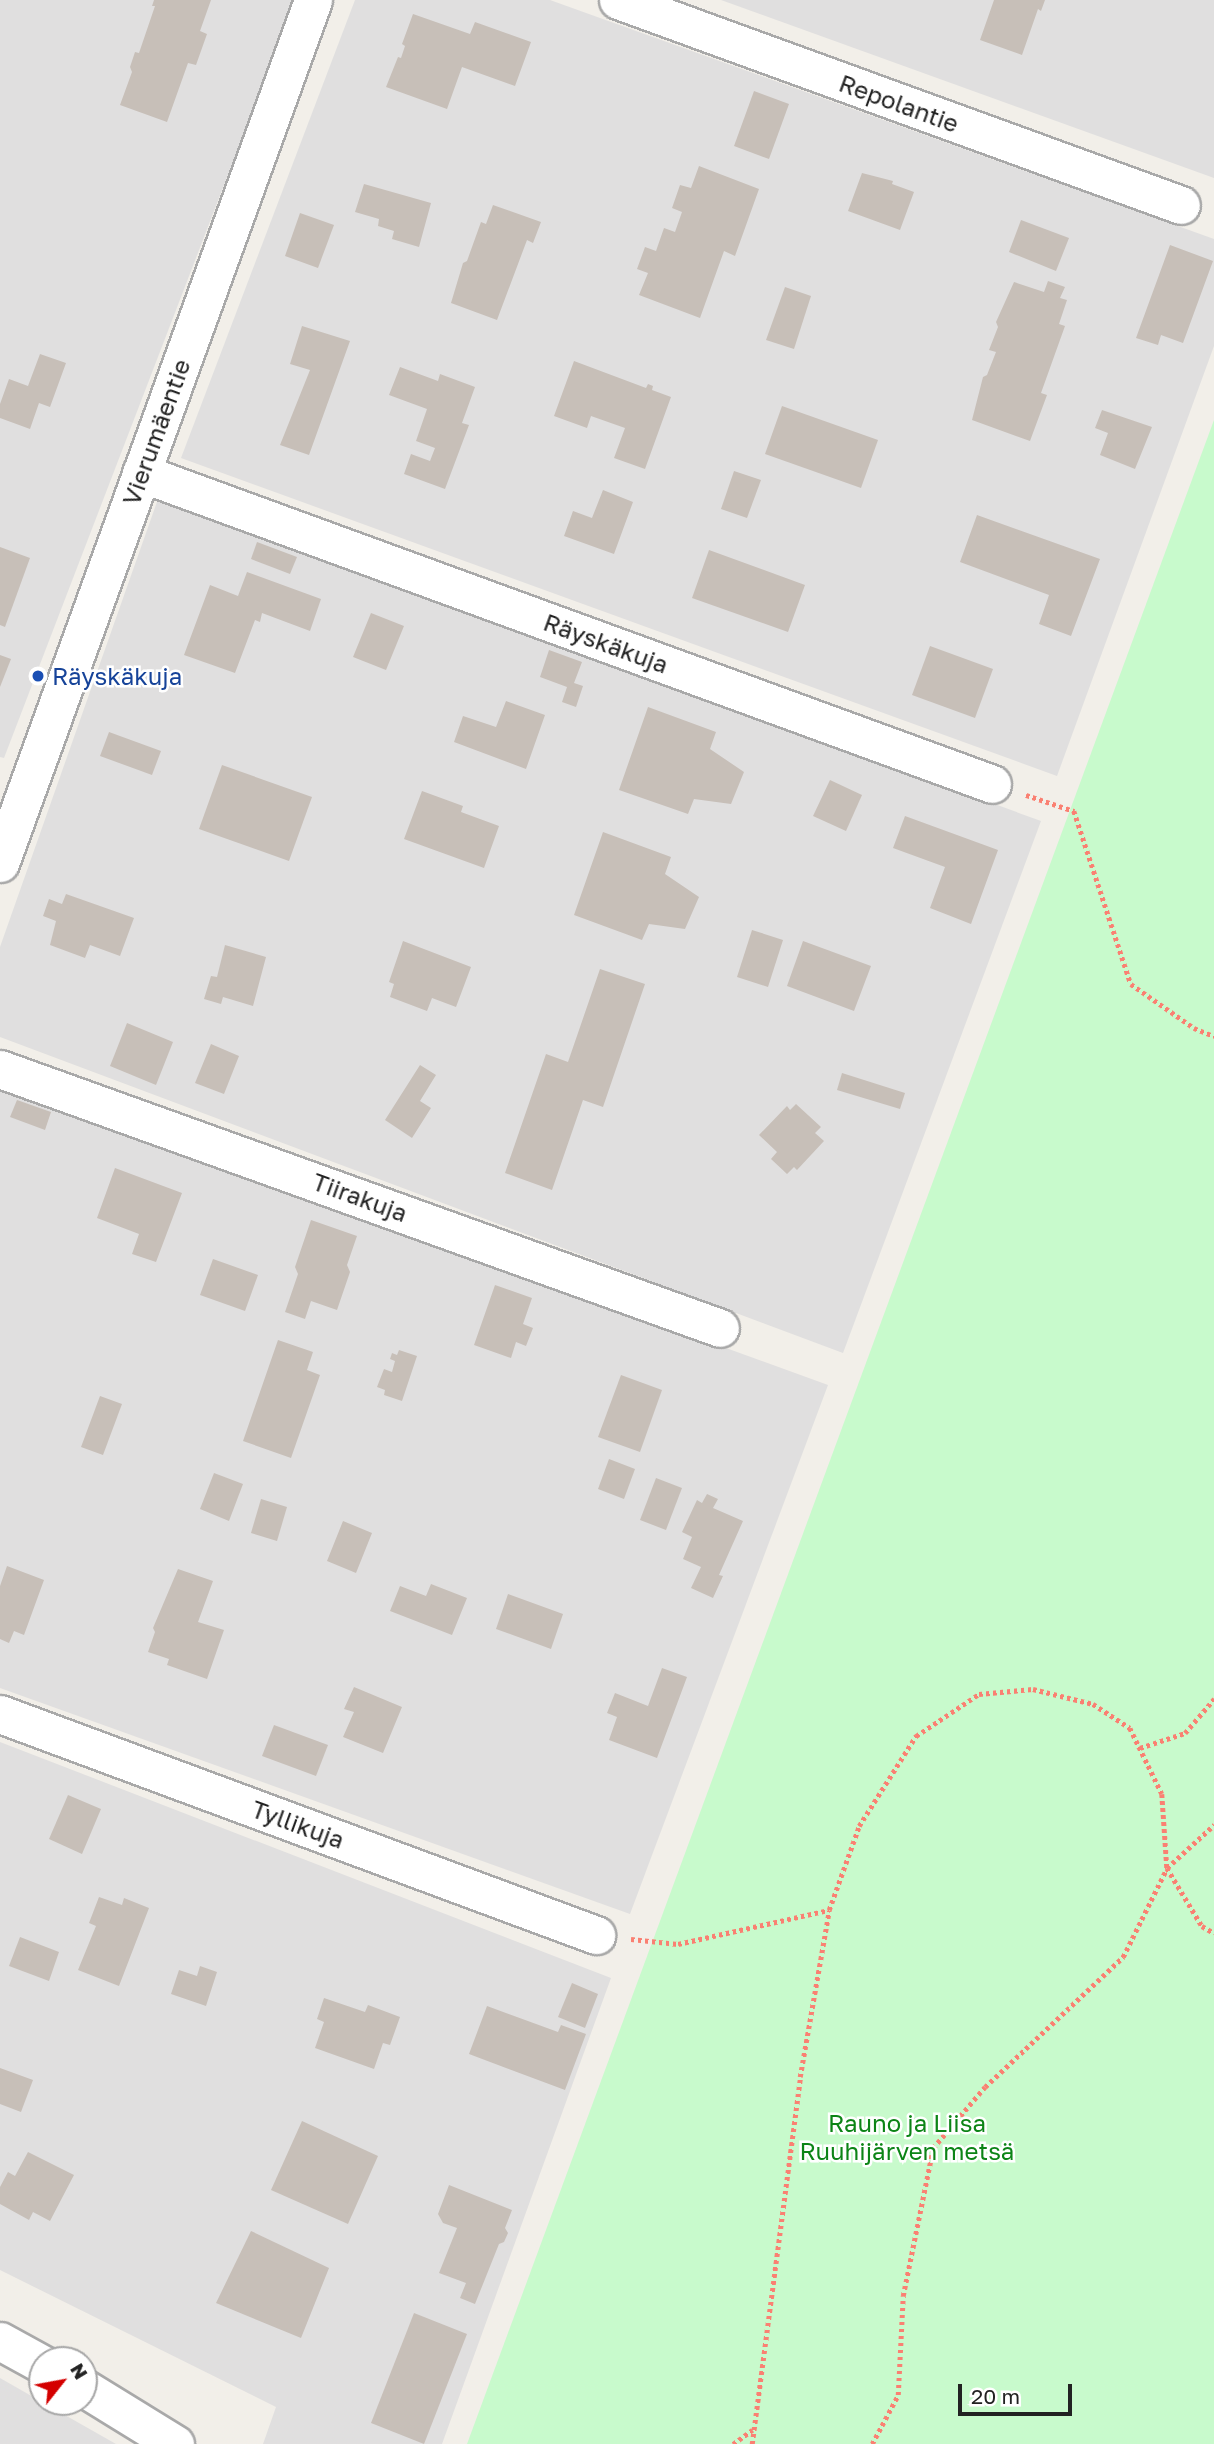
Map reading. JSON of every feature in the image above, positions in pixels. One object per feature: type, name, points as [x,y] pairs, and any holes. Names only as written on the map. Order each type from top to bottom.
[{"type":"street","name":"Vierumäentie","points":[[0,863],[12,791],[141,473],[313,0]]},
{"type":"street","name":"Repolantie","points":[[618,0],[1181,205]]},
{"type":"street","name":"Räyskäkuja","points":[[141,473],[992,784]]},
{"type":"street","name":"Tiirakuja","points":[[0,1069],[720,1328]]},
{"type":"street","name":"Tyllikuja","points":[[0,1714],[596,1935]]},
{"type":"street","points":[[0,2341],[28,2356]]},
{"type":"street","points":[[98,2397],[175,2444]]},
{"type":"path","points":[[992,784],[1074,811],[1131,984],[1194,1028],[1214,1036]]},
{"type":"path","points":[[752,2444],[800,2077],[829,1910],[859,1826],[916,1736],[979,1694],[1033,1689],[1093,1704],[1130,1728],[1162,1794],[1167,1868],[1202,1926],[1214,1933]]},
{"type":"path","points":[[1140,1748],[1185,1733],[1214,1699]]},
{"type":"path","points":[[872,2444],[898,2395],[904,2297],[933,2148],[985,2087],[1123,1957],[1167,1868],[1214,1825]]},
{"type":"path","points":[[596,1935],[678,1944],[829,1910]]},
{"type":"path","points":[[733,2444],[753,2430]]},
{"type":"shaded area","points":[[0,0],[295,0],[4,758],[0,757]]},
{"type":"shaded area","points":[[355,0],[550,0],[1214,239],[1214,346],[1057,776],[181,458]]},
{"type":"shaded area","points":[[721,0],[1214,0],[1214,178]]},
{"type":"shaded area","points":[[158,499],[1041,821],[843,1353],[0,1037],[0,947]]},
{"type":"shaded area","points":[[0,1085],[828,1385],[630,1914],[0,1688]]},
{"type":"shaded area","points":[[0,1742],[611,1978],[442,2444],[263,2444],[276,2407],[0,2270]]},
{"type":"shaded area","points":[[0,2378],[28,2394],[28,2416],[67,2416],[116,2444],[0,2444]]},
{"type":"green space","name":"Rauno ja Liisa Ruuhijärven metsä","points":[[1214,420],[1214,2444],[467,2444]]},
{"type":"building","points":[[154,0],[211,0],[200,31],[207,34],[196,65],[188,63],[167,122],[120,105],[132,72],[130,67],[135,52],[139,53],[155,6],[152,6]]},
{"type":"building","points":[[994,0],[1045,0],[1041,11],[1038,9],[1022,55],[980,40]]},
{"type":"building","points":[[413,14],[470,34],[475,22],[531,42],[515,86],[462,67],[447,109],[386,87],[398,57],[401,58],[405,46],[402,44]]},
{"type":"building","points":[[754,91],[789,104],[769,159],[734,146]]},
{"type":"building","points":[[699,166],[759,189],[735,256],[724,251],[700,318],[639,295],[648,273],[637,269],[645,247],[656,251],[664,228],[675,232],[682,212],[672,208],[680,185],[691,188]]},
{"type":"building","points":[[862,173],[893,181],[892,184],[914,192],[900,230],[848,211]]},
{"type":"building","points":[[364,184],[431,203],[419,247],[392,239],[394,231],[378,226],[379,219],[355,212]]},
{"type":"building","points":[[493,205],[541,222],[533,243],[527,240],[497,320],[451,303],[463,263],[467,261],[481,222],[486,224]]},
{"type":"building","points":[[300,213],[334,225],[318,268],[285,256]]},
{"type":"building","points":[[1021,220],[1069,238],[1056,271],[1009,252]]},
{"type":"building","points":[[1170,245],[1213,261],[1183,343],[1161,335],[1158,345],[1136,338]]},
{"type":"building","points":[[1048,281],[1065,287],[1060,298],[1067,300],[1059,324],[1065,326],[1041,393],[1047,395],[1030,441],[972,420],[983,377],[987,375],[996,352],[989,350],[998,327],[996,322],[1014,282],[1044,292]]},
{"type":"building","points":[[785,287],[811,296],[794,349],[766,340]]},
{"type":"building","points":[[302,326],[350,341],[309,455],[280,445],[310,370],[290,364]]},
{"type":"building","points":[[40,354],[66,363],[50,407],[39,403],[30,429],[0,418],[0,404],[9,379],[28,386]]},
{"type":"building","points":[[574,361],[646,388],[648,384],[653,386],[652,390],[671,397],[645,469],[614,458],[625,428],[591,416],[587,428],[554,416]]},
{"type":"building","points":[[400,367],[438,381],[440,374],[475,387],[462,423],[469,425],[445,489],[404,474],[411,454],[430,461],[435,448],[416,441],[427,409],[389,395]]},
{"type":"building","points":[[782,406],[878,440],[861,488],[765,454]]},
{"type":"building","points":[[1102,410],[1152,427],[1135,469],[1100,455],[1108,433],[1095,428]]},
{"type":"building","points":[[734,471],[761,480],[747,518],[721,509]]},
{"type":"building","points":[[603,490],[633,502],[614,554],[564,536],[573,511],[592,518]]},
{"type":"building","points":[[977,515],[1100,559],[1071,636],[1039,624],[1049,595],[960,562]]},
{"type":"building","points":[[257,542],[297,557],[290,574],[251,559]]},
{"type":"building","points":[[0,547],[30,558],[5,627],[0,625]]},
{"type":"building","points":[[709,550],[805,585],[788,632],[692,598]]},
{"type":"building","points":[[247,572],[321,599],[310,631],[262,613],[260,622],[255,620],[235,673],[184,655],[210,585],[238,596]]},
{"type":"building","points":[[371,613],[404,626],[386,670],[353,657]]},
{"type":"building","points":[[930,646],[993,669],[975,718],[912,695]]},
{"type":"building","points":[[549,650],[582,662],[574,683],[583,686],[576,707],[562,702],[567,687],[540,677]]},
{"type":"building","points":[[0,655],[11,659],[0,687]]},
{"type":"building","points":[[506,701],[545,715],[526,769],[454,742],[463,716],[496,727]]},
{"type":"building","points":[[648,707],[716,732],[710,749],[744,772],[731,804],[694,799],[688,814],[619,790]]},
{"type":"building","points":[[109,732],[161,751],[152,775],[100,756]]},
{"type":"building","points":[[222,765],[312,797],[289,861],[199,829]]},
{"type":"building","points":[[830,780],[862,795],[846,831],[813,816]]},
{"type":"building","points":[[422,791],[463,806],[461,812],[499,826],[484,868],[404,839]]},
{"type":"building","points":[[905,816],[998,850],[971,924],[930,908],[945,867],[893,848]]},
{"type":"building","points":[[603,832],[671,857],[665,874],[699,897],[685,929],[649,924],[642,940],[574,915]]},
{"type":"building","points":[[66,894],[134,918],[120,956],[90,945],[85,958],[50,945],[56,921],[43,916],[49,899],[62,904]]},
{"type":"building","points":[[752,930],[783,940],[768,987],[737,977]]},
{"type":"building","points":[[403,941],[471,967],[456,1007],[432,998],[427,1011],[390,997],[394,984],[389,982]]},
{"type":"building","points":[[803,941],[871,966],[854,1011],[787,986]]},
{"type":"building","points":[[225,945],[266,957],[253,1006],[223,997],[221,1004],[204,999],[211,976],[217,977]]},
{"type":"building","points":[[600,969],[645,984],[603,1107],[583,1100],[552,1190],[505,1173],[546,1054],[568,1062]]},
{"type":"building","points":[[127,1023],[173,1042],[156,1085],[110,1066]]},
{"type":"building","points":[[211,1044],[239,1056],[224,1094],[195,1083]]},
{"type":"building","points":[[420,1065],[436,1075],[420,1101],[431,1108],[412,1138],[385,1120]]},
{"type":"building","points":[[842,1073],[905,1093],[900,1109],[837,1090]]},
{"type":"building","points":[[17,1100],[51,1112],[45,1130],[10,1117]]},
{"type":"building","points":[[796,1104],[821,1127],[815,1133],[824,1141],[797,1170],[794,1167],[787,1174],[771,1159],[777,1152],[759,1135],[787,1106],[790,1110]]},
{"type":"building","points":[[115,1168],[182,1193],[156,1262],[132,1254],[139,1234],[97,1218]]},
{"type":"building","points":[[311,1220],[357,1236],[347,1265],[350,1272],[337,1310],[311,1301],[305,1319],[285,1312],[298,1274],[295,1267]]},
{"type":"building","points":[[213,1259],[258,1275],[245,1311],[200,1295]]},
{"type":"building","points":[[495,1285],[532,1298],[523,1324],[533,1328],[526,1346],[516,1342],[511,1358],[474,1345]]},
{"type":"building","points":[[278,1340],[313,1352],[307,1370],[320,1375],[291,1458],[243,1441]]},
{"type":"building","points":[[399,1350],[417,1356],[402,1401],[384,1395],[385,1390],[377,1387],[384,1369],[392,1372],[395,1361],[390,1359],[392,1353],[397,1355]]},
{"type":"building","points":[[621,1375],[662,1390],[640,1452],[598,1437]]},
{"type":"building","points":[[100,1396],[122,1404],[103,1455],[81,1447]]},
{"type":"building","points":[[609,1459],[635,1469],[624,1499],[598,1489]]},
{"type":"building","points":[[214,1473],[243,1484],[229,1521],[200,1509]]},
{"type":"building","points":[[656,1478],[682,1488],[666,1530],[640,1520]]},
{"type":"building","points":[[707,1494],[718,1499],[713,1508],[743,1521],[719,1575],[723,1576],[713,1598],[691,1588],[701,1567],[683,1559],[692,1537],[682,1532],[697,1500],[702,1503]]},
{"type":"building","points":[[261,1499],[287,1507],[277,1541],[251,1533]]},
{"type":"building","points":[[343,1521],[372,1533],[356,1573],[327,1561]]},
{"type":"building","points":[[7,1566],[44,1580],[24,1635],[14,1631],[9,1643],[0,1639],[0,1586]]},
{"type":"building","points":[[178,1569],[213,1581],[198,1622],[224,1630],[207,1679],[167,1665],[169,1659],[148,1652],[155,1632],[153,1628]]},
{"type":"building","points":[[431,1584],[467,1598],[452,1635],[390,1611],[400,1586],[426,1596]]},
{"type":"building","points":[[508,1594],[563,1614],[551,1649],[496,1629]]},
{"type":"building","points":[[662,1668],[687,1677],[657,1758],[609,1740],[617,1717],[607,1713],[615,1693],[648,1706]]},
{"type":"building","points":[[354,1687],[402,1707],[383,1753],[343,1737],[354,1712],[344,1709]]},
{"type":"building","points":[[274,1725],[328,1745],[316,1776],[262,1756]]},
{"type":"building","points":[[68,1795],[101,1809],[82,1854],[49,1839]]},
{"type":"building","points":[[99,1897],[122,1905],[124,1898],[149,1908],[119,1986],[78,1970],[96,1926],[89,1923]]},
{"type":"building","points":[[20,1937],[59,1952],[49,1981],[9,1966]]},
{"type":"building","points":[[200,1966],[217,1972],[206,2006],[171,1994],[179,1970],[197,1976]]},
{"type":"building","points":[[572,1983],[598,1994],[585,2028],[558,2017]]},
{"type":"building","points":[[324,1998],[365,2012],[368,2005],[400,2017],[390,2045],[383,2043],[374,2069],[315,2048],[324,2022],[317,2019]]},
{"type":"building","points":[[487,2006],[558,2032],[561,2025],[586,2034],[565,2090],[469,2054]]},
{"type":"building","points":[[0,2068],[33,2080],[21,2112],[0,2104]]},
{"type":"building","points":[[302,2121],[378,2156],[348,2224],[271,2190]]},
{"type":"building","points":[[28,2152],[74,2175],[50,2221],[33,2212],[29,2220],[0,2204],[0,2187],[8,2172],[15,2176]]},
{"type":"building","points":[[449,2185],[512,2210],[505,2228],[508,2233],[504,2242],[499,2244],[475,2304],[460,2298],[466,2283],[439,2273],[457,2228],[443,2223],[438,2214]]},
{"type":"building","points":[[251,2231],[329,2268],[301,2338],[216,2303]]},
{"type":"building","points":[[414,2313],[467,2334],[424,2444],[371,2423]]},
{"type":"place","name":"Räyskäkuja","points":[[38,676]]}]
